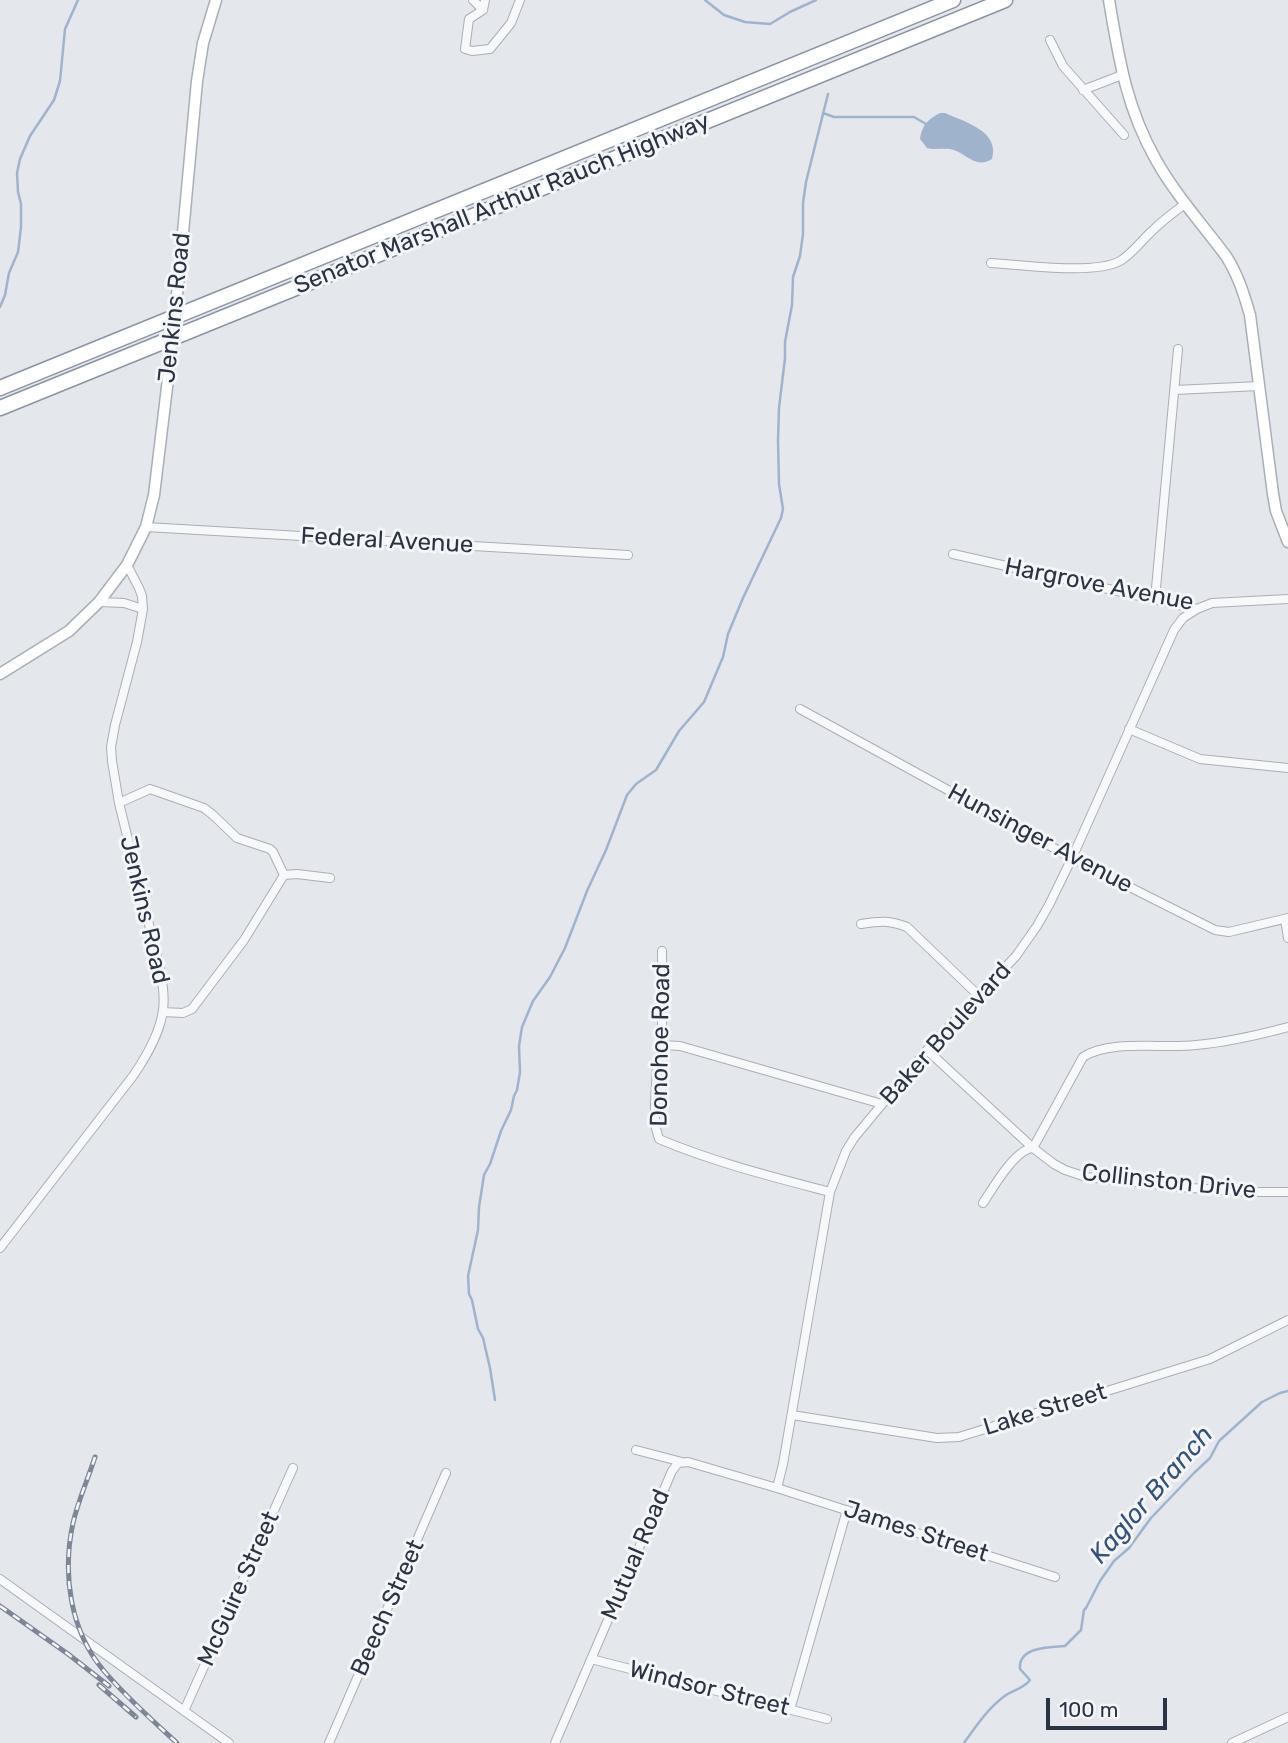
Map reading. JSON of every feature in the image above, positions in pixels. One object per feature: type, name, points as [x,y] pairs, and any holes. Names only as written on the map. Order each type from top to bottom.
[{"type":"highway","name":"Senator Marshall Arthur Rauch Highway","points":[[0,388],[953,0]]},
{"type":"highway","name":"Senator Marshall Arthur Rauch Highway","points":[[0,408],[1004,0]]},
{"type":"street","name":"Jenkins Road","points":[[0,1248],[133,1076],[151,1045],[163,1012],[159,965],[119,803],[111,747],[143,609],[142,596],[127,565],[146,527],[157,475],[197,81],[206,29],[216,0]]},
{"type":"street","points":[[473,0],[483,10]]},
{"type":"street","points":[[485,0],[483,10],[469,19],[466,49],[472,51],[490,49],[511,23],[520,0]]},
{"type":"street","points":[[1109,0],[1122,75],[1131,106],[1155,159],[1185,204],[1226,256],[1238,278],[1250,315],[1276,512],[1288,542]]},
{"type":"street","points":[[1050,40],[1063,66],[1124,135]]},
{"type":"street","points":[[1083,90],[1122,75]]},
{"type":"street","points":[[991,263],[1070,268],[1106,267],[1126,257],[1154,229],[1185,204]]},
{"type":"street","points":[[1155,599],[1178,349]]},
{"type":"street","points":[[1175,390],[1259,386]]},
{"type":"street","name":"Federal Avenue","points":[[146,527],[628,555]]},
{"type":"street","name":"Hargrove Avenue","points":[[953,554],[1197,609],[1212,603],[1288,599]]},
{"type":"street","points":[[0,674],[63,635],[99,602],[127,565]]},
{"type":"street","points":[[99,602],[124,603],[143,609]]},
{"type":"street","name":"Baker Boulevard","points":[[777,1488],[830,1192],[846,1151],[927,1050],[1016,956],[1049,905],[1072,858],[1174,630],[1183,618],[1197,609]]},
{"type":"street","name":"Hunsinger Avenue","points":[[800,709],[1072,858],[1214,930],[1229,932],[1286,919]]},
{"type":"street","points":[[1129,729],[1200,759],[1288,768]]},
{"type":"street","points":[[119,803],[150,789],[204,808],[237,838],[270,849],[284,874]]},
{"type":"street","points":[[284,874],[330,878]]},
{"type":"street","points":[[163,1012],[183,1013],[192,1009],[244,940],[284,874]]},
{"type":"street","points":[[1286,919],[1288,938]]},
{"type":"street","points":[[861,924],[893,921],[907,927],[978,995]]},
{"type":"street","name":"Donohoe Road","points":[[662,951],[662,1045],[657,1065],[655,1102],[655,1125],[659,1139],[830,1192]]},
{"type":"street","points":[[983,1203],[1018,1155],[1026,1148],[1033,1148],[1083,1057],[1093,1051],[1108,1047],[1193,1046],[1256,1036],[1288,1027]]},
{"type":"street","points":[[662,1045],[680,1046],[882,1104]]},
{"type":"street","name":"Collinston Drive","points":[[927,1050],[1033,1148],[1054,1164],[1086,1177],[1191,1188],[1288,1192]]},
{"type":"street","name":"Lake Street","points":[[792,1415],[937,1438],[959,1437],[1210,1359],[1288,1320]]},
{"type":"street","points":[[636,1450],[682,1461]]},
{"type":"street","name":"Mutual Road","points":[[555,1743],[672,1471],[678,1463],[682,1461],[777,1488]]},
{"type":"street","name":"McGuire Street","points":[[184,1711],[293,1468]]},
{"type":"street","name":"Beech Street","points":[[329,1743],[446,1474]]},
{"type":"street","name":"James Street","points":[[777,1488],[1055,1577]]},
{"type":"street","points":[[790,1710],[847,1510]]},
{"type":"street","points":[[0,1580],[229,1743]]},
{"type":"street","name":"Windsor Street","points":[[591,1660],[827,1718]]},
{"type":"street","points":[[1231,1743],[1288,1717]]},
{"type":"water","points":[[940,113],[971,124],[986,135],[993,149],[992,159],[986,162],[975,161],[950,149],[927,148],[920,139],[922,130],[929,120]]},
{"type":"waterway","points":[[0,307],[18,252],[21,204],[17,173],[20,159],[30,136],[54,100],[60,81],[65,29],[78,0]]},
{"type":"waterway","points":[[705,0],[724,15],[745,22],[770,24],[816,0]]},
{"type":"waterway","points":[[495,1400],[483,1338],[469,1294],[468,1276],[478,1230],[484,1175],[517,1090],[522,1027],[533,1001],[550,977],[565,948],[627,795],[636,784],[656,770],[679,731],[704,702],[743,598],[781,518],[783,509],[779,484],[778,440],[785,342],[792,305],[793,277],[803,234],[806,182],[828,94]]},
{"type":"waterway","points":[[823,113],[834,117],[914,117],[926,124]]},
{"type":"waterway","name":"Kaglor Branch","points":[[964,1743],[994,1705],[1030,1680],[1020,1669],[1024,1656],[1036,1650],[1065,1646],[1081,1630],[1084,1610],[1114,1561],[1129,1548],[1151,1518],[1210,1458],[1219,1441],[1262,1402],[1288,1391]]},
{"type":"railway","points":[[95,1457],[75,1515],[70,1542],[69,1582],[76,1620],[92,1655],[104,1671],[177,1743]]},
{"type":"railway","points":[[0,1606],[109,1686]]},
{"type":"railway","points":[[99,1685],[136,1717]]}]
